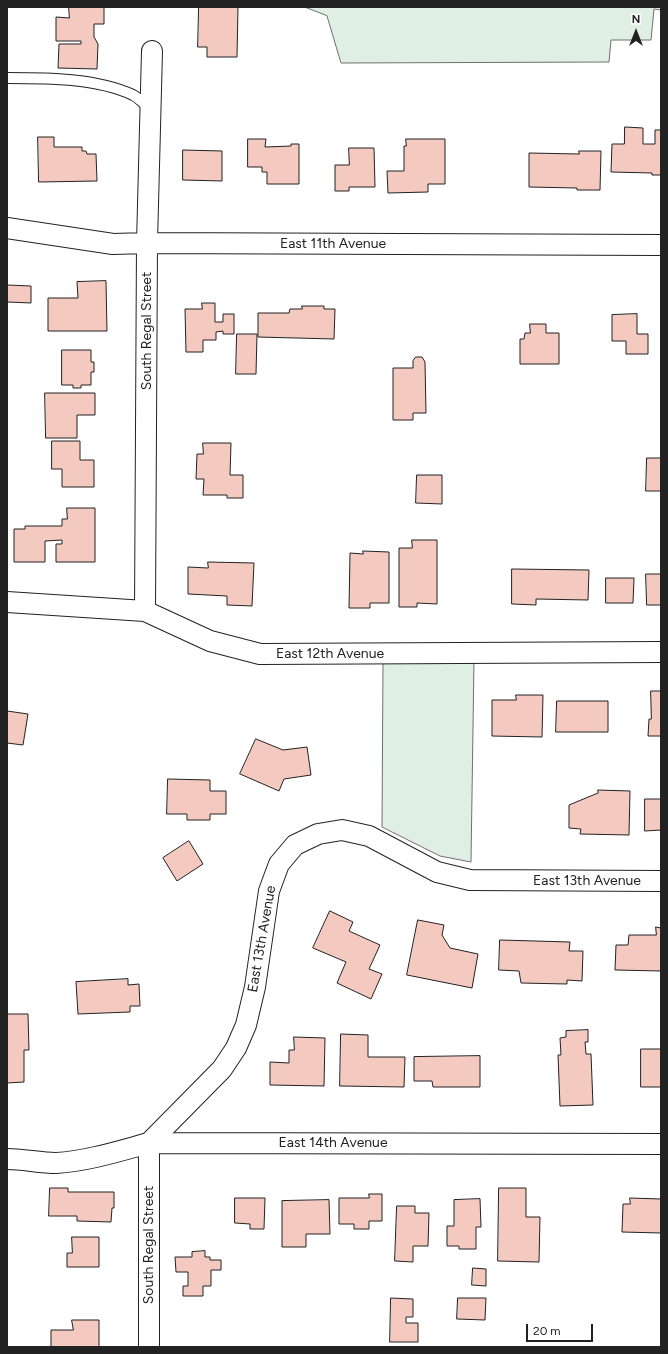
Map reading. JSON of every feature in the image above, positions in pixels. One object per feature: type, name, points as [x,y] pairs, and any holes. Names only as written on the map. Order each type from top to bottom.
[{"type":"street","name":"South Regal Street","points":[[145,611],[147,243],[152,51]]},
{"type":"street","name":"East 11th Avenue","points":[[7,228],[113,244],[661,245]]},
{"type":"street","name":"East 12th Avenue","points":[[7,602],[145,611],[210,641],[260,654],[661,652]]},
{"type":"street","name":"East 13th Avenue","points":[[149,1143],[222,1069],[236,1048],[246,1025],[255,987],[269,891],[279,864],[295,845],[318,834],[342,830],[369,836],[437,872],[470,880],[661,881]]},
{"type":"street","name":"South Regal Street","points":[[149,1143],[149,1347]]},
{"type":"street","name":"East 14th Avenue","points":[[7,1159],[54,1163],[73,1162],[149,1143],[661,1144]]},
{"type":"lane","points":[[7,78],[37,78],[83,82],[115,88],[135,96],[150,109]]},
{"type":"green space","points":[[305,7],[661,7],[661,10],[654,9],[651,40],[611,40],[609,62],[341,63],[327,16]]},
{"type":"green space","points":[[474,661],[471,862],[440,856],[382,827],[383,662]]},
{"type":"building","points":[[69,7],[104,7],[104,24],[94,24],[94,37],[98,44],[97,69],[58,68],[59,44],[81,44],[81,41],[56,41],[56,17],[69,18]]},
{"type":"building","points":[[199,7],[238,7],[237,57],[207,57],[207,47],[198,47]]},
{"type":"building","points":[[625,127],[643,128],[643,144],[655,144],[655,130],[661,130],[661,175],[652,175],[652,173],[611,172],[612,144],[624,144]]},
{"type":"building","points":[[38,137],[54,137],[54,147],[82,147],[82,151],[86,151],[87,154],[96,154],[97,181],[39,182]]},
{"type":"building","points":[[248,139],[266,139],[265,147],[291,146],[291,144],[299,144],[299,184],[267,184],[267,172],[262,172],[262,167],[248,167]]},
{"type":"building","points":[[406,139],[445,139],[445,184],[428,184],[428,192],[388,193],[387,171],[404,171],[404,146],[406,146]]},
{"type":"building","points":[[349,148],[374,148],[375,187],[349,187],[349,191],[335,191],[335,165],[349,165]]},
{"type":"building","points":[[183,150],[222,151],[222,181],[183,180]]},
{"type":"building","points":[[579,151],[601,151],[600,190],[529,187],[529,153],[579,154]]},
{"type":"building","points":[[106,281],[107,331],[48,331],[48,298],[78,298],[77,282]]},
{"type":"building","points":[[7,285],[31,286],[31,303],[7,302]]},
{"type":"building","points":[[202,303],[215,303],[215,322],[223,322],[223,314],[234,314],[234,334],[223,334],[223,331],[216,332],[216,340],[203,340],[203,352],[186,352],[185,309],[202,309]]},
{"type":"building","points":[[302,306],[324,306],[324,309],[335,309],[334,339],[258,337],[258,313],[289,313],[290,309],[302,309]]},
{"type":"building","points":[[637,314],[637,334],[648,334],[648,354],[626,354],[626,341],[612,341],[612,315]]},
{"type":"building","points":[[530,324],[546,324],[546,333],[559,333],[559,364],[520,364],[520,339],[524,339],[525,333],[530,333]]},
{"type":"building","points":[[237,334],[257,334],[256,374],[236,374]]},
{"type":"building","points":[[62,350],[91,350],[91,362],[94,362],[94,372],[91,372],[91,385],[81,385],[81,388],[73,388],[73,385],[62,385]]},
{"type":"building","points":[[416,357],[422,357],[425,362],[426,413],[413,413],[413,420],[393,420],[393,368],[413,368],[413,361]]},
{"type":"building","points":[[45,393],[95,393],[95,415],[77,415],[77,438],[46,438]]},
{"type":"building","points":[[52,441],[80,441],[80,460],[94,460],[94,487],[62,487],[62,469],[52,469]]},
{"type":"building","points":[[203,443],[231,443],[230,475],[243,475],[243,498],[227,498],[227,495],[203,495],[204,479],[196,479],[197,454],[203,454]]},
{"type":"building","points":[[647,458],[661,458],[661,491],[646,491]]},
{"type":"building","points":[[417,475],[442,475],[442,504],[416,503]]},
{"type":"building","points":[[67,508],[95,508],[95,562],[56,562],[56,544],[62,544],[62,540],[45,541],[45,562],[14,562],[14,529],[25,529],[25,526],[62,526],[62,519],[67,519]]},
{"type":"building","points":[[412,540],[437,540],[437,604],[417,603],[417,607],[399,607],[399,548],[412,548]]},
{"type":"building","points":[[363,551],[389,552],[389,603],[370,603],[370,608],[349,608],[350,553],[363,554]]},
{"type":"building","points":[[208,562],[254,563],[252,606],[227,605],[227,596],[188,594],[188,567],[208,568]]},
{"type":"building","points":[[512,569],[589,570],[588,600],[536,599],[536,605],[512,604]]},
{"type":"building","points":[[646,574],[661,574],[661,605],[647,605]]},
{"type":"building","points":[[606,578],[634,578],[633,603],[606,603]]},
{"type":"building","points":[[651,691],[661,691],[661,736],[648,736],[649,719],[651,719]]},
{"type":"building","points":[[516,695],[543,695],[542,737],[492,736],[492,700],[516,700]]},
{"type":"building","points":[[557,701],[608,701],[608,732],[556,732]]},
{"type":"building","points":[[7,711],[28,714],[23,745],[7,743]]},
{"type":"building","points":[[256,739],[283,750],[307,747],[311,775],[284,779],[279,791],[240,774]]},
{"type":"building","points":[[168,779],[210,780],[210,791],[226,791],[226,814],[210,814],[210,820],[187,820],[187,814],[167,814]]},
{"type":"building","points":[[598,790],[630,791],[629,835],[580,834],[581,829],[569,828],[569,805],[598,793]]},
{"type":"building","points":[[645,799],[661,799],[661,830],[645,831]]},
{"type":"building","points":[[189,841],[203,864],[177,881],[163,858]]},
{"type":"building","points":[[330,911],[353,922],[349,931],[380,945],[369,969],[382,974],[371,999],[337,983],[346,962],[313,948]]},
{"type":"building","points":[[418,920],[444,925],[442,935],[450,948],[478,954],[472,988],[407,975]]},
{"type":"building","points":[[656,927],[661,928],[661,971],[615,970],[616,945],[628,945],[629,935],[656,935]]},
{"type":"building","points":[[500,940],[570,942],[569,951],[583,951],[582,981],[567,980],[567,984],[521,983],[519,971],[499,970]]},
{"type":"building","points":[[128,979],[128,985],[139,984],[140,1006],[130,1006],[130,1012],[78,1014],[76,982]]},
{"type":"building","points":[[7,1014],[28,1014],[29,1050],[24,1050],[24,1082],[7,1083]]},
{"type":"building","points":[[588,1030],[588,1042],[585,1042],[586,1054],[591,1054],[593,1105],[560,1106],[558,1055],[561,1055],[560,1038],[566,1037],[566,1031]]},
{"type":"building","points":[[341,1034],[368,1035],[368,1057],[405,1057],[404,1087],[340,1086]]},
{"type":"building","points":[[294,1037],[325,1038],[324,1086],[270,1085],[270,1062],[289,1063],[289,1050],[294,1050]]},
{"type":"building","points":[[641,1049],[661,1049],[661,1087],[641,1087]]},
{"type":"building","points":[[480,1056],[480,1087],[433,1087],[432,1081],[414,1081],[414,1057]]},
{"type":"building","points":[[50,1188],[68,1188],[68,1192],[114,1192],[114,1208],[112,1208],[111,1222],[77,1221],[77,1216],[49,1216]]},
{"type":"building","points":[[499,1188],[526,1188],[526,1217],[540,1217],[539,1262],[498,1261]]},
{"type":"building","points":[[369,1194],[382,1194],[382,1221],[369,1221],[369,1229],[354,1229],[354,1224],[339,1224],[339,1198],[369,1198]]},
{"type":"building","points":[[235,1198],[265,1198],[264,1229],[250,1229],[250,1224],[235,1223]]},
{"type":"building","points":[[630,1198],[661,1199],[661,1233],[622,1232],[623,1204],[630,1204]]},
{"type":"building","points":[[480,1199],[481,1227],[476,1227],[476,1249],[459,1249],[459,1246],[447,1246],[447,1226],[454,1226],[454,1200]]},
{"type":"building","points":[[329,1200],[330,1234],[306,1234],[306,1247],[282,1247],[282,1201]]},
{"type":"building","points":[[397,1206],[415,1206],[415,1213],[429,1213],[428,1246],[413,1246],[413,1262],[395,1261]]},
{"type":"building","points":[[72,1237],[99,1237],[99,1267],[67,1267],[67,1253],[72,1253]]},
{"type":"building","points":[[205,1251],[205,1257],[210,1257],[210,1260],[221,1260],[221,1270],[211,1270],[211,1286],[203,1286],[203,1296],[183,1296],[183,1286],[188,1286],[188,1272],[176,1272],[175,1257],[192,1257],[192,1252]]},
{"type":"building","points":[[473,1268],[486,1269],[486,1286],[472,1285]]},
{"type":"building","points":[[391,1298],[413,1299],[413,1317],[406,1317],[406,1323],[418,1323],[418,1342],[390,1342]]},
{"type":"building","points":[[458,1298],[486,1298],[485,1320],[457,1319]]},
{"type":"building","points":[[72,1320],[99,1320],[99,1347],[51,1347],[51,1330],[73,1330]]}]
